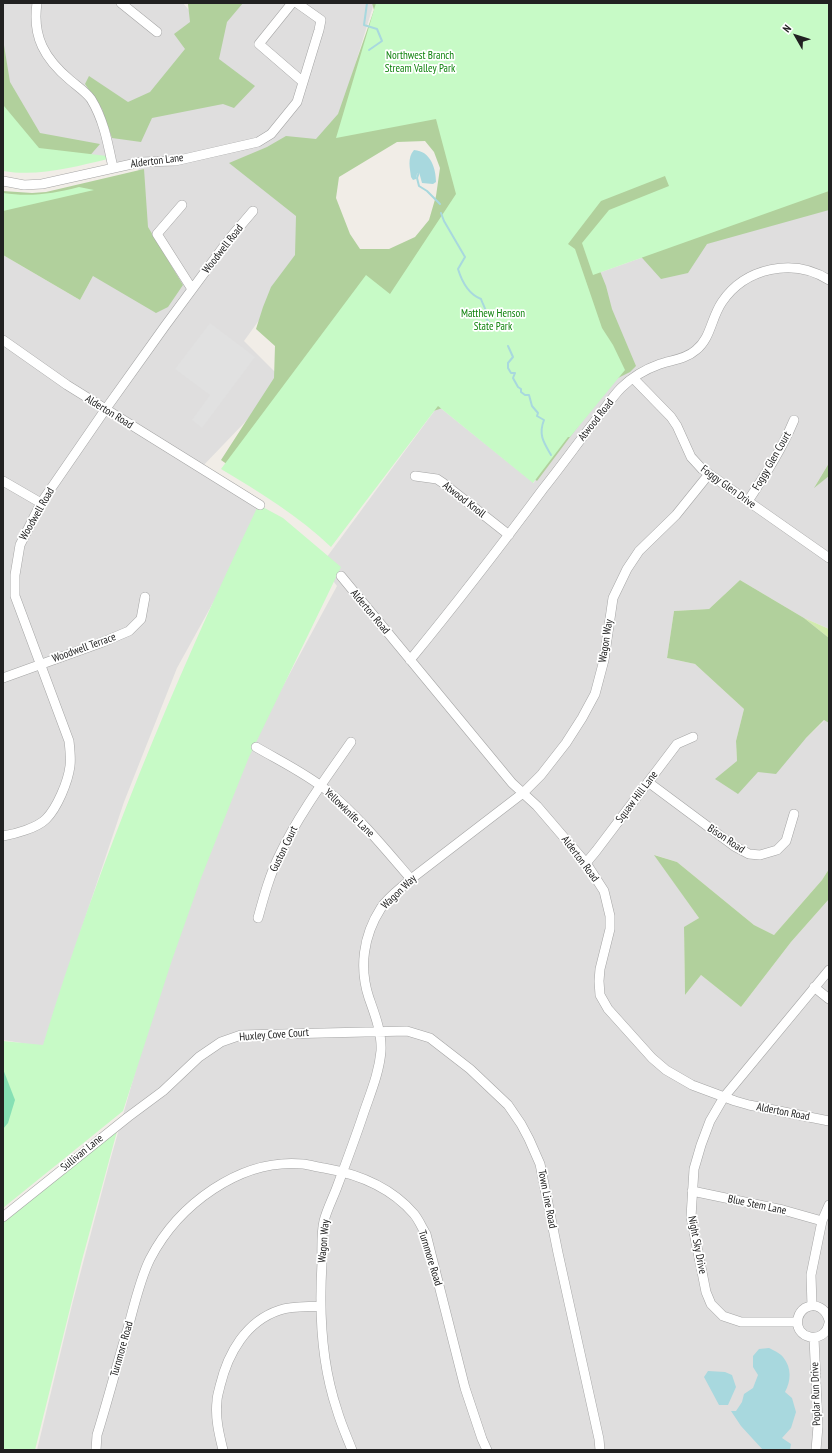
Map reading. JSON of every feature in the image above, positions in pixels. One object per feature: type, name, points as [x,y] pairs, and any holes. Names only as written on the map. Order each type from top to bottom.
[{"type":"street","points":[[37,3],[36,24],[40,42],[56,68],[90,97],[100,115],[111,154],[113,168]]},
{"type":"street","points":[[122,3],[156,32]]},
{"type":"street","points":[[292,3],[259,44],[303,82]]},
{"type":"street","name":"Alderton Lane","points":[[3,181],[24,185],[42,184],[141,162],[175,161],[258,142],[271,134],[297,102],[321,20],[297,3]]},
{"type":"street","points":[[182,205],[157,234],[192,289]]},
{"type":"street","name":"Woodwell Road","points":[[3,836],[18,833],[45,820],[56,807],[70,767],[68,742],[15,596],[15,575],[20,545],[41,503],[105,410],[230,238],[254,212]]},
{"type":"street","name":"Atwood Road","points":[[410,660],[483,570],[595,420],[621,389],[633,378],[658,365],[683,358],[695,351],[705,341],[721,304],[733,288],[757,273],[782,268],[801,269],[815,273],[829,280]]},
{"type":"street","name":"Alderton Road","points":[[3,340],[67,386],[260,505]]},
{"type":"street","name":"Foggy Glen Drive","points":[[633,378],[671,417],[677,426],[691,457],[702,469],[829,558]]},
{"type":"street","name":"Foggy Glen Court","points":[[748,501],[773,463],[788,436],[794,420]]},
{"type":"street","name":"Wagon Way","points":[[352,1450],[337,1409],[327,1372],[323,1347],[320,1306],[324,1221],[376,1078],[381,1051],[376,1015],[364,980],[364,950],[370,931],[381,908],[411,879],[523,793],[541,775],[566,743],[595,694],[604,660],[613,598],[626,569],[639,551],[676,515],[709,474]]},
{"type":"street","name":"Atwood Knoll","points":[[415,476],[437,479],[509,535]]},
{"type":"street","points":[[3,481],[41,503]]},
{"type":"street","name":"Alderton Road","points":[[341,576],[512,783],[537,806],[586,863],[604,891],[610,916],[610,929],[600,969],[599,981],[600,995],[608,1009],[652,1058],[666,1070],[692,1085],[749,1105],[829,1121]]},
{"type":"street","name":"Woodwell Terrace","points":[[3,678],[103,642],[129,631],[141,619],[145,597]]},
{"type":"street","name":"Squaw Hill Lane","points":[[586,863],[677,744],[693,737]]},
{"type":"street","name":"Guston Court","points":[[258,918],[267,886],[279,855],[298,821],[352,742]]},
{"type":"street","name":"Yellowknife Lane","points":[[256,747],[287,764],[321,786],[362,822],[411,879]]},
{"type":"street","name":"Bison Road","points":[[648,782],[734,846],[748,854],[760,855],[777,850],[786,841],[794,814]]},
{"type":"street","name":"Night Sky Drive","points":[[797,1322],[741,1322],[723,1316],[710,1304],[706,1292],[691,1217],[694,1169],[701,1144],[710,1122],[724,1097],[829,970]]},
{"type":"street","points":[[814,987],[829,999]]},
{"type":"street","name":"Town Line Road","points":[[379,1032],[407,1031],[430,1038],[470,1068],[508,1105],[521,1124],[540,1164],[600,1450]]},
{"type":"street","name":"Huxley Cove Court","points":[[162,1091],[199,1058],[221,1042],[242,1035],[275,1033],[379,1032]]},
{"type":"street","name":"Sullivan Lane","points":[[3,1217],[128,1116],[162,1091]]},
{"type":"street","name":"Turnmore Road","points":[[96,1450],[97,1435],[135,1302],[150,1260],[168,1231],[186,1210],[210,1190],[230,1179],[253,1170],[277,1165],[303,1164],[343,1172],[374,1182],[400,1200],[415,1215],[426,1234],[465,1388],[487,1450]]},
{"type":"street","name":"Blue Stem Lane","points":[[692,1191],[783,1210],[822,1220]]},
{"type":"street","points":[[812,1306],[812,1275],[822,1220],[829,1206]]},
{"type":"street","points":[[222,1450],[216,1401],[224,1368],[233,1350],[249,1330],[269,1315],[282,1309],[320,1306]]},
{"type":"street","points":[[812,1306],[819,1306],[824,1310],[828,1315],[829,1321],[825,1333],[814,1338],[802,1333],[798,1328],[797,1322],[799,1314],[805,1308],[812,1306]]},
{"type":"street","name":"Poplar Run Drive","points":[[814,1338],[818,1426],[816,1450]]},
{"type":"shaded area","points":[[3,3],[183,3],[192,14],[237,3],[374,3],[337,124],[323,202],[299,265],[244,341],[281,378],[247,420],[200,469],[260,505],[262,514],[177,668],[124,802],[60,993],[46,1047],[3,1040],[3,255],[80,300],[93,276],[141,163],[113,168],[108,159],[39,148],[3,101]]},
{"type":"shaded area","points":[[829,191],[829,463],[815,486],[829,476],[829,629],[804,618],[740,580],[709,609],[674,611],[667,658],[695,664],[744,709],[736,741],[737,761],[758,772],[806,738],[825,720],[829,723],[829,869],[822,880],[774,935],[754,925],[677,862],[655,855],[699,918],[684,928],[685,995],[701,975],[741,1007],[791,942],[829,899],[829,1450],[37,1450],[73,1301],[110,1161],[149,1023],[185,914],[249,749],[337,586],[321,565],[438,406],[534,483],[593,275]]},
{"type":"shaded area","points":[[210,323],[255,357],[202,428],[192,420],[210,395],[175,369]]},
{"type":"green space","points":[[187,3],[243,3],[227,22],[219,59],[255,86],[234,108],[223,104],[152,118],[141,142],[112,138],[102,109],[85,84],[89,76],[128,102],[150,92],[185,49],[174,34],[190,22]]},
{"type":"green space","name":"Matthew Henson State Park","points":[[372,3],[829,3],[829,210],[707,244],[688,273],[661,279],[627,241],[594,256],[606,286],[612,309],[636,366],[630,372],[612,381],[537,481],[447,405],[446,407],[430,412],[269,494],[221,460],[274,378],[275,346],[256,329],[271,287],[295,255],[296,216],[229,163],[267,147],[286,136],[316,139],[338,114],[374,10]],"holes":[[[425,141],[434,152],[440,168],[436,196],[429,220],[415,237],[389,249],[360,249],[350,234],[336,198],[339,177],[397,142]]]},
{"type":"green space","name":"Matthew Henson State Park","points":[[376,3],[829,3],[829,191],[593,275],[582,243],[609,210],[669,186],[665,176],[601,201],[568,244],[575,249],[602,328],[613,345],[625,370],[570,437],[568,437],[533,483],[438,406],[331,547],[306,525],[264,495],[221,469],[366,275],[390,294],[456,194],[436,119],[336,138]]},
{"type":"green space","points":[[3,39],[10,82],[40,133],[100,144],[87,159],[3,171]]},
{"type":"green space","points":[[3,101],[4,106],[39,148],[107,156],[108,159],[43,172],[16,173],[3,171]]},
{"type":"green space","points":[[144,169],[148,227],[183,285],[168,307],[156,313],[93,276],[80,300],[3,255],[3,191],[32,193],[46,192]]},
{"type":"green space","points":[[79,187],[94,190],[3,211],[3,193],[22,195],[41,194]]},
{"type":"green space","points":[[829,463],[829,476],[814,488]]},
{"type":"green space","points":[[259,505],[283,518],[341,567],[249,757],[201,878],[172,960],[123,1111],[3,1208],[3,1041],[43,1045],[88,908],[139,774],[225,575]]},
{"type":"green space","points":[[740,580],[804,618],[829,638],[829,723],[824,720],[806,738],[776,774],[758,772],[738,794],[715,779],[737,761],[736,741],[744,709],[695,664],[667,658],[674,611],[709,609]]},
{"type":"green space","points":[[804,618],[829,629],[829,638]]},
{"type":"green space","points":[[654,855],[677,862],[754,925],[774,935],[822,880],[829,869],[829,899],[791,942],[741,1007],[701,975],[685,995],[684,927],[699,918]]},
{"type":"green space","points":[[3,1069],[15,1100],[8,1123],[3,1129]]},
{"type":"green space","points":[[119,1124],[82,1260],[35,1450],[3,1450],[3,1219]]},
{"type":"water","points":[[414,150],[425,154],[434,166],[436,182],[433,184],[422,183],[419,172],[416,179],[413,180],[411,177],[410,156]]},
{"type":"water","points":[[769,1348],[782,1356],[786,1361],[790,1374],[785,1392],[792,1398],[796,1412],[791,1428],[782,1438],[791,1444],[790,1450],[763,1450],[741,1426],[731,1411],[736,1411],[742,1402],[744,1394],[753,1388],[758,1375],[753,1367],[753,1356],[759,1349]]},
{"type":"water","points":[[708,1371],[725,1372],[732,1375],[736,1387],[728,1405],[719,1405],[704,1377]]},
{"type":"waterway","points":[[367,3],[364,25],[377,29],[382,41],[369,50]]},
{"type":"waterway","points":[[419,172],[417,178],[419,186],[427,191],[440,204]]},
{"type":"waterway","points":[[441,213],[465,257],[458,269],[461,278],[469,291],[481,299],[487,313],[486,318],[491,325],[499,325]]},
{"type":"waterway","points":[[508,346],[513,357],[508,363],[508,368],[511,373],[515,373],[513,378],[518,387],[521,389],[521,392],[525,395],[529,395],[532,406],[538,413],[537,416],[544,420],[542,425],[542,435],[544,443],[551,455]]},
{"type":"park label","name":"Northwest Branch Stream Valley Park","points":[[420,62]]}]
